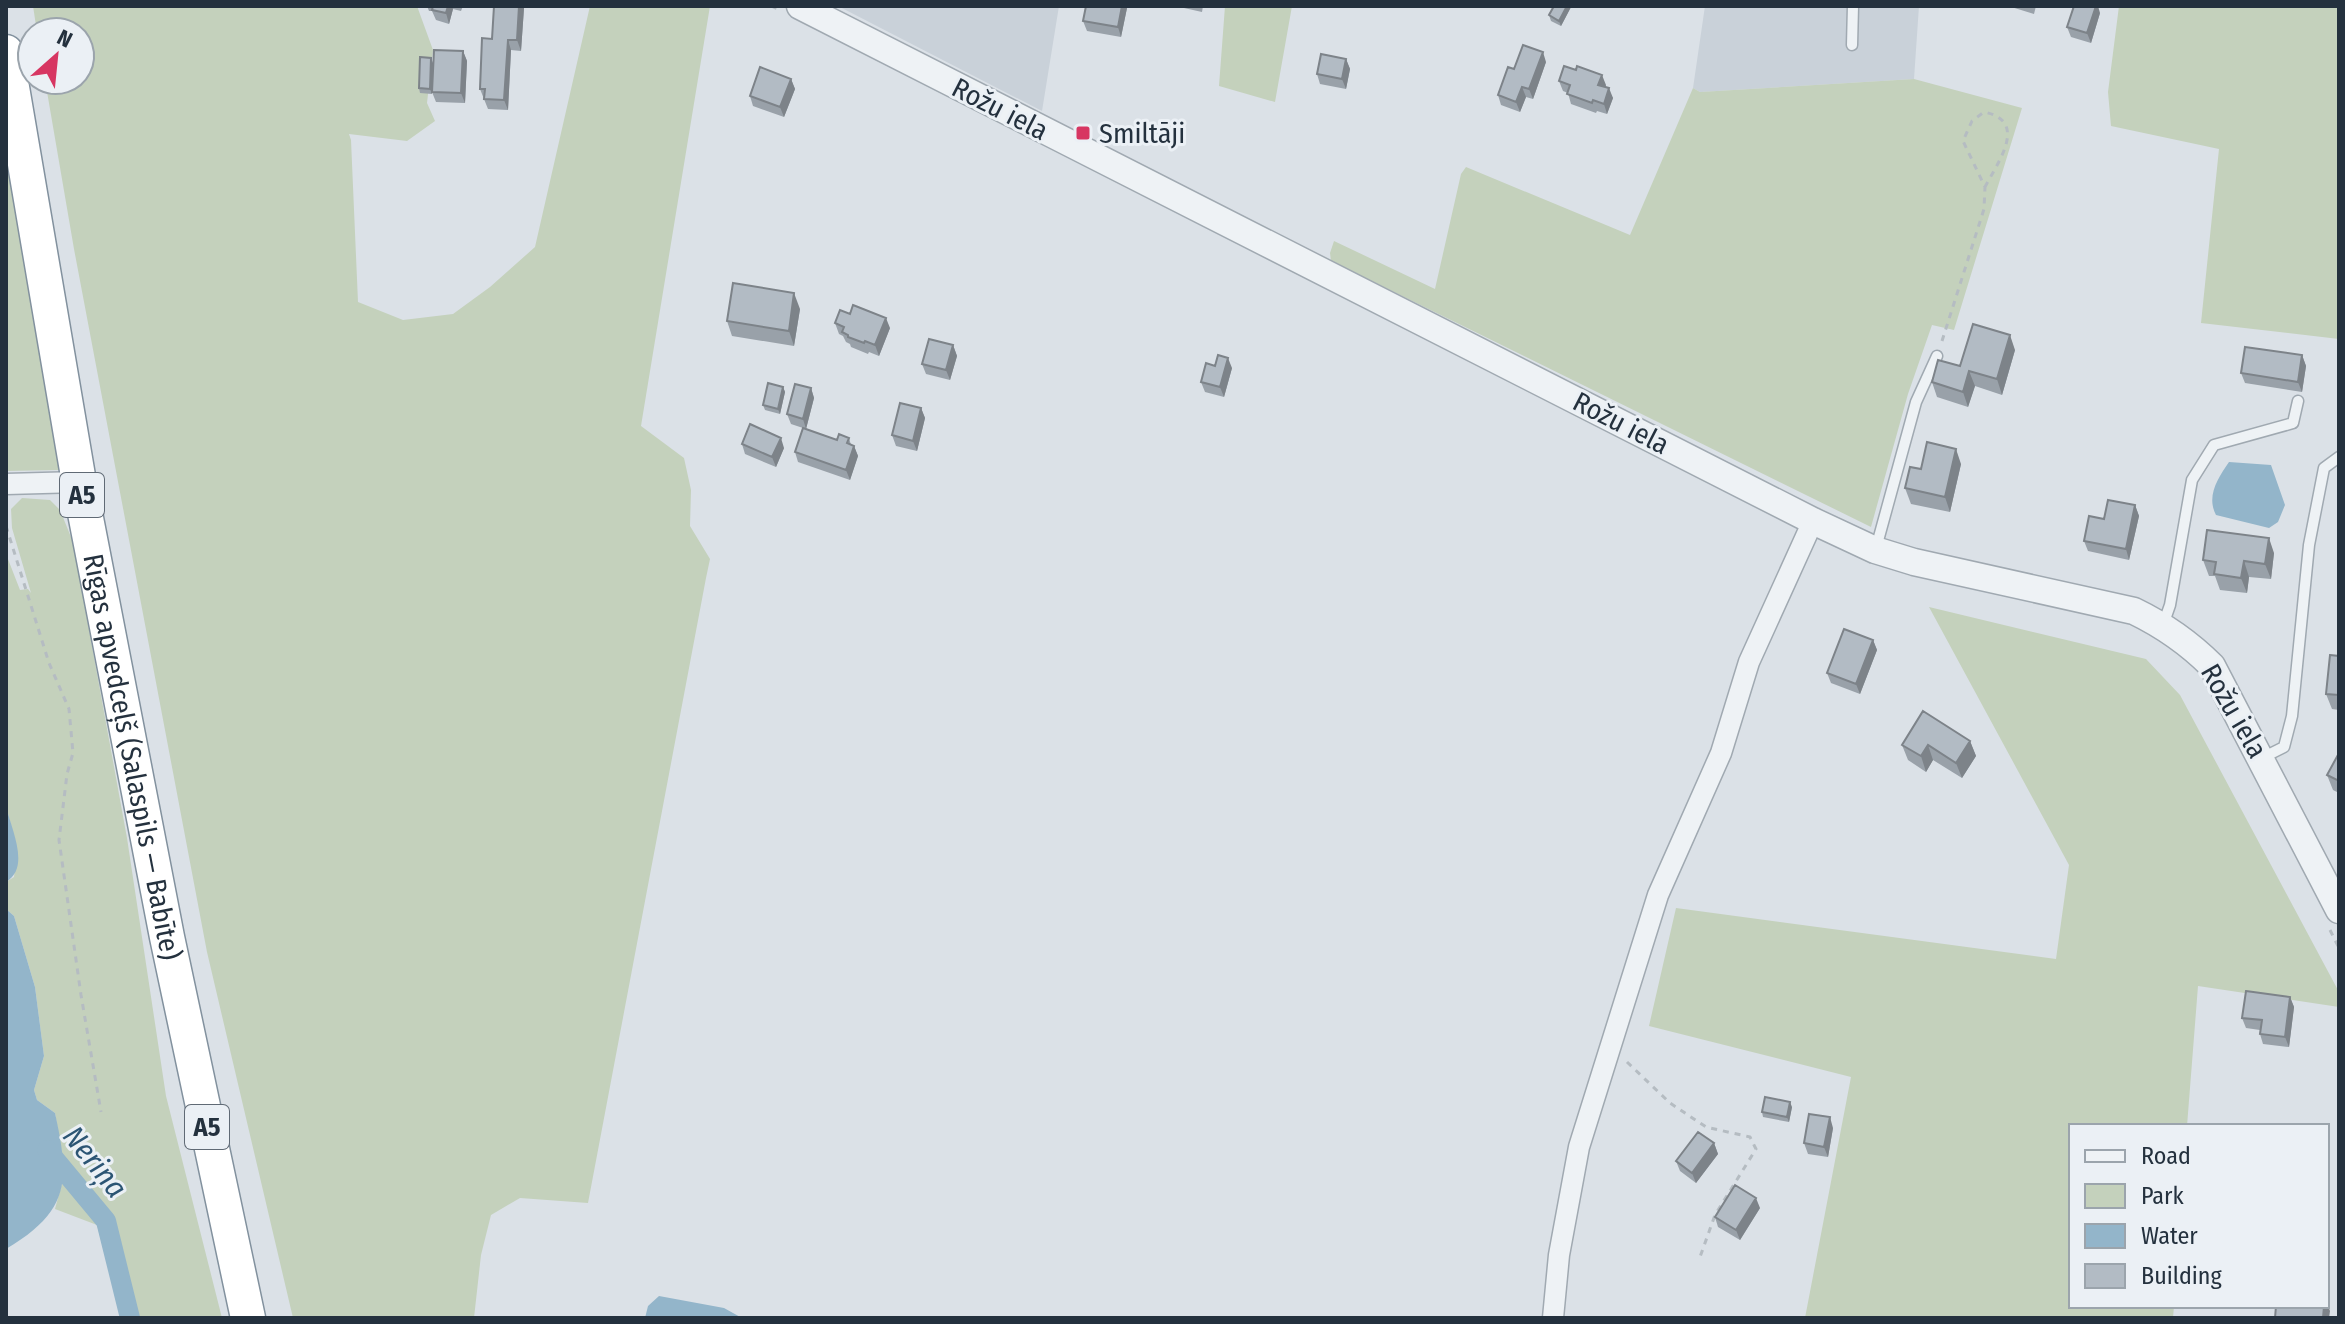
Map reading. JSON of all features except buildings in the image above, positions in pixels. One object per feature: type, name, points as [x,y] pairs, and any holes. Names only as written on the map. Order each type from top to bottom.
[{"type":"highway","name":"Rīgas apvedceļš (Salaspils — Babīte)","points":[[6,52],[79,482],[167,937],[248,1318]]},
{"type":"street","name":"Rožu iela","points":[[800,6],[1875,550],[1914,562],[2134,611],[2163,625],[2189,643],[2212,666],[2339,910]]},
{"type":"street","points":[[6,484],[79,482]]},
{"type":"street","points":[[1553,1318],[1559,1255],[1579,1147],[1609,1044],[1658,895],[1721,753],[1749,662],[1813,521]]},
{"type":"lane","points":[[1852,45],[1853,6]]},
{"type":"lane","points":[[1875,550],[1916,402],[1937,356]]},
{"type":"lane","points":[[2163,625],[2170,605],[2192,480],[2214,445],[2293,423],[2298,401]]},
{"type":"lane","points":[[2262,759],[2284,747],[2287,737],[2292,716],[2312,530],[2324,468],[2339,457]]},
{"type":"path","points":[[1937,356],[1984,209],[1985,187],[2003,153],[2009,133],[2005,121],[1998,115],[1984,112],[1972,121],[1963,141],[1985,187]]},
{"type":"path","points":[[6,526],[34,622],[69,709],[73,753],[67,774],[59,840],[101,1112]]},
{"type":"path","points":[[1609,1044],[1670,1103],[1706,1127],[1750,1137],[1756,1149],[1715,1215],[1700,1257]]},
{"type":"shaded area","points":[[838,6],[1059,6],[1042,111]]},
{"type":"shaded area","points":[[1705,6],[1919,6],[1914,79],[1700,92],[1693,88]]},
{"type":"green space","points":[[33,6],[417,6],[433,50],[427,103],[435,121],[407,141],[349,134],[358,302],[403,320],[453,314],[490,287],[535,247],[590,6],[710,6],[641,426],[684,458],[691,490],[690,526],[710,559],[588,1203],[520,1198],[491,1215],[481,1255],[474,1318],[293,1318],[207,952],[48,96],[96,96],[96,16],[35,16]]},
{"type":"green space","points":[[1225,6],[1292,6],[1275,102],[1219,86]]},
{"type":"green space","points":[[2119,6],[2339,6],[2339,339],[2201,323],[2219,149],[2111,126],[2108,92]]},
{"type":"green space","points":[[1914,79],[2022,108],[1954,330],[1932,325],[1908,394],[1871,527],[1331,261],[1334,241],[1435,289],[1461,174],[1466,167],[1630,235],[1693,88],[1700,92]]},
{"type":"green space","points":[[6,135],[68,459],[59,470],[6,471]]},
{"type":"green space","points":[[22,498],[50,500],[60,510],[73,542],[127,838],[166,1096],[222,1318],[121,1318],[97,1225],[55,1209],[65,1172],[55,1113],[37,1100],[34,1090],[44,1056],[35,987],[14,916],[6,909],[6,882],[14,877],[17,848],[6,806],[6,554],[20,590],[28,589],[31,593],[12,528],[11,509]]},
{"type":"green space","points":[[1929,607],[2146,659],[2180,695],[2339,992],[2339,1007],[2198,986],[2187,1124],[2069,1124],[2069,1308],[2174,1308],[2173,1318],[1805,1318],[1851,1077],[1649,1026],[1676,908],[2056,959],[2069,865]]},
{"type":"water","points":[[2229,462],[2271,465],[2285,505],[2278,522],[2269,528],[2216,515],[2213,494]]},
{"type":"water","points":[[6,806],[18,857],[17,867],[6,882]]},
{"type":"water","points":[[6,909],[14,916],[35,987],[44,1056],[34,1090],[37,1100],[55,1113],[63,1176],[54,1207],[27,1235],[6,1249]]},
{"type":"water","points":[[659,1296],[724,1308],[742,1318],[645,1318],[648,1306]]},
{"type":"waterway","name":"Neriņa","points":[[47,1150],[106,1221],[130,1318]]},
{"type":"place","name":"Smiltāji","points":[[1083,133]]}]
